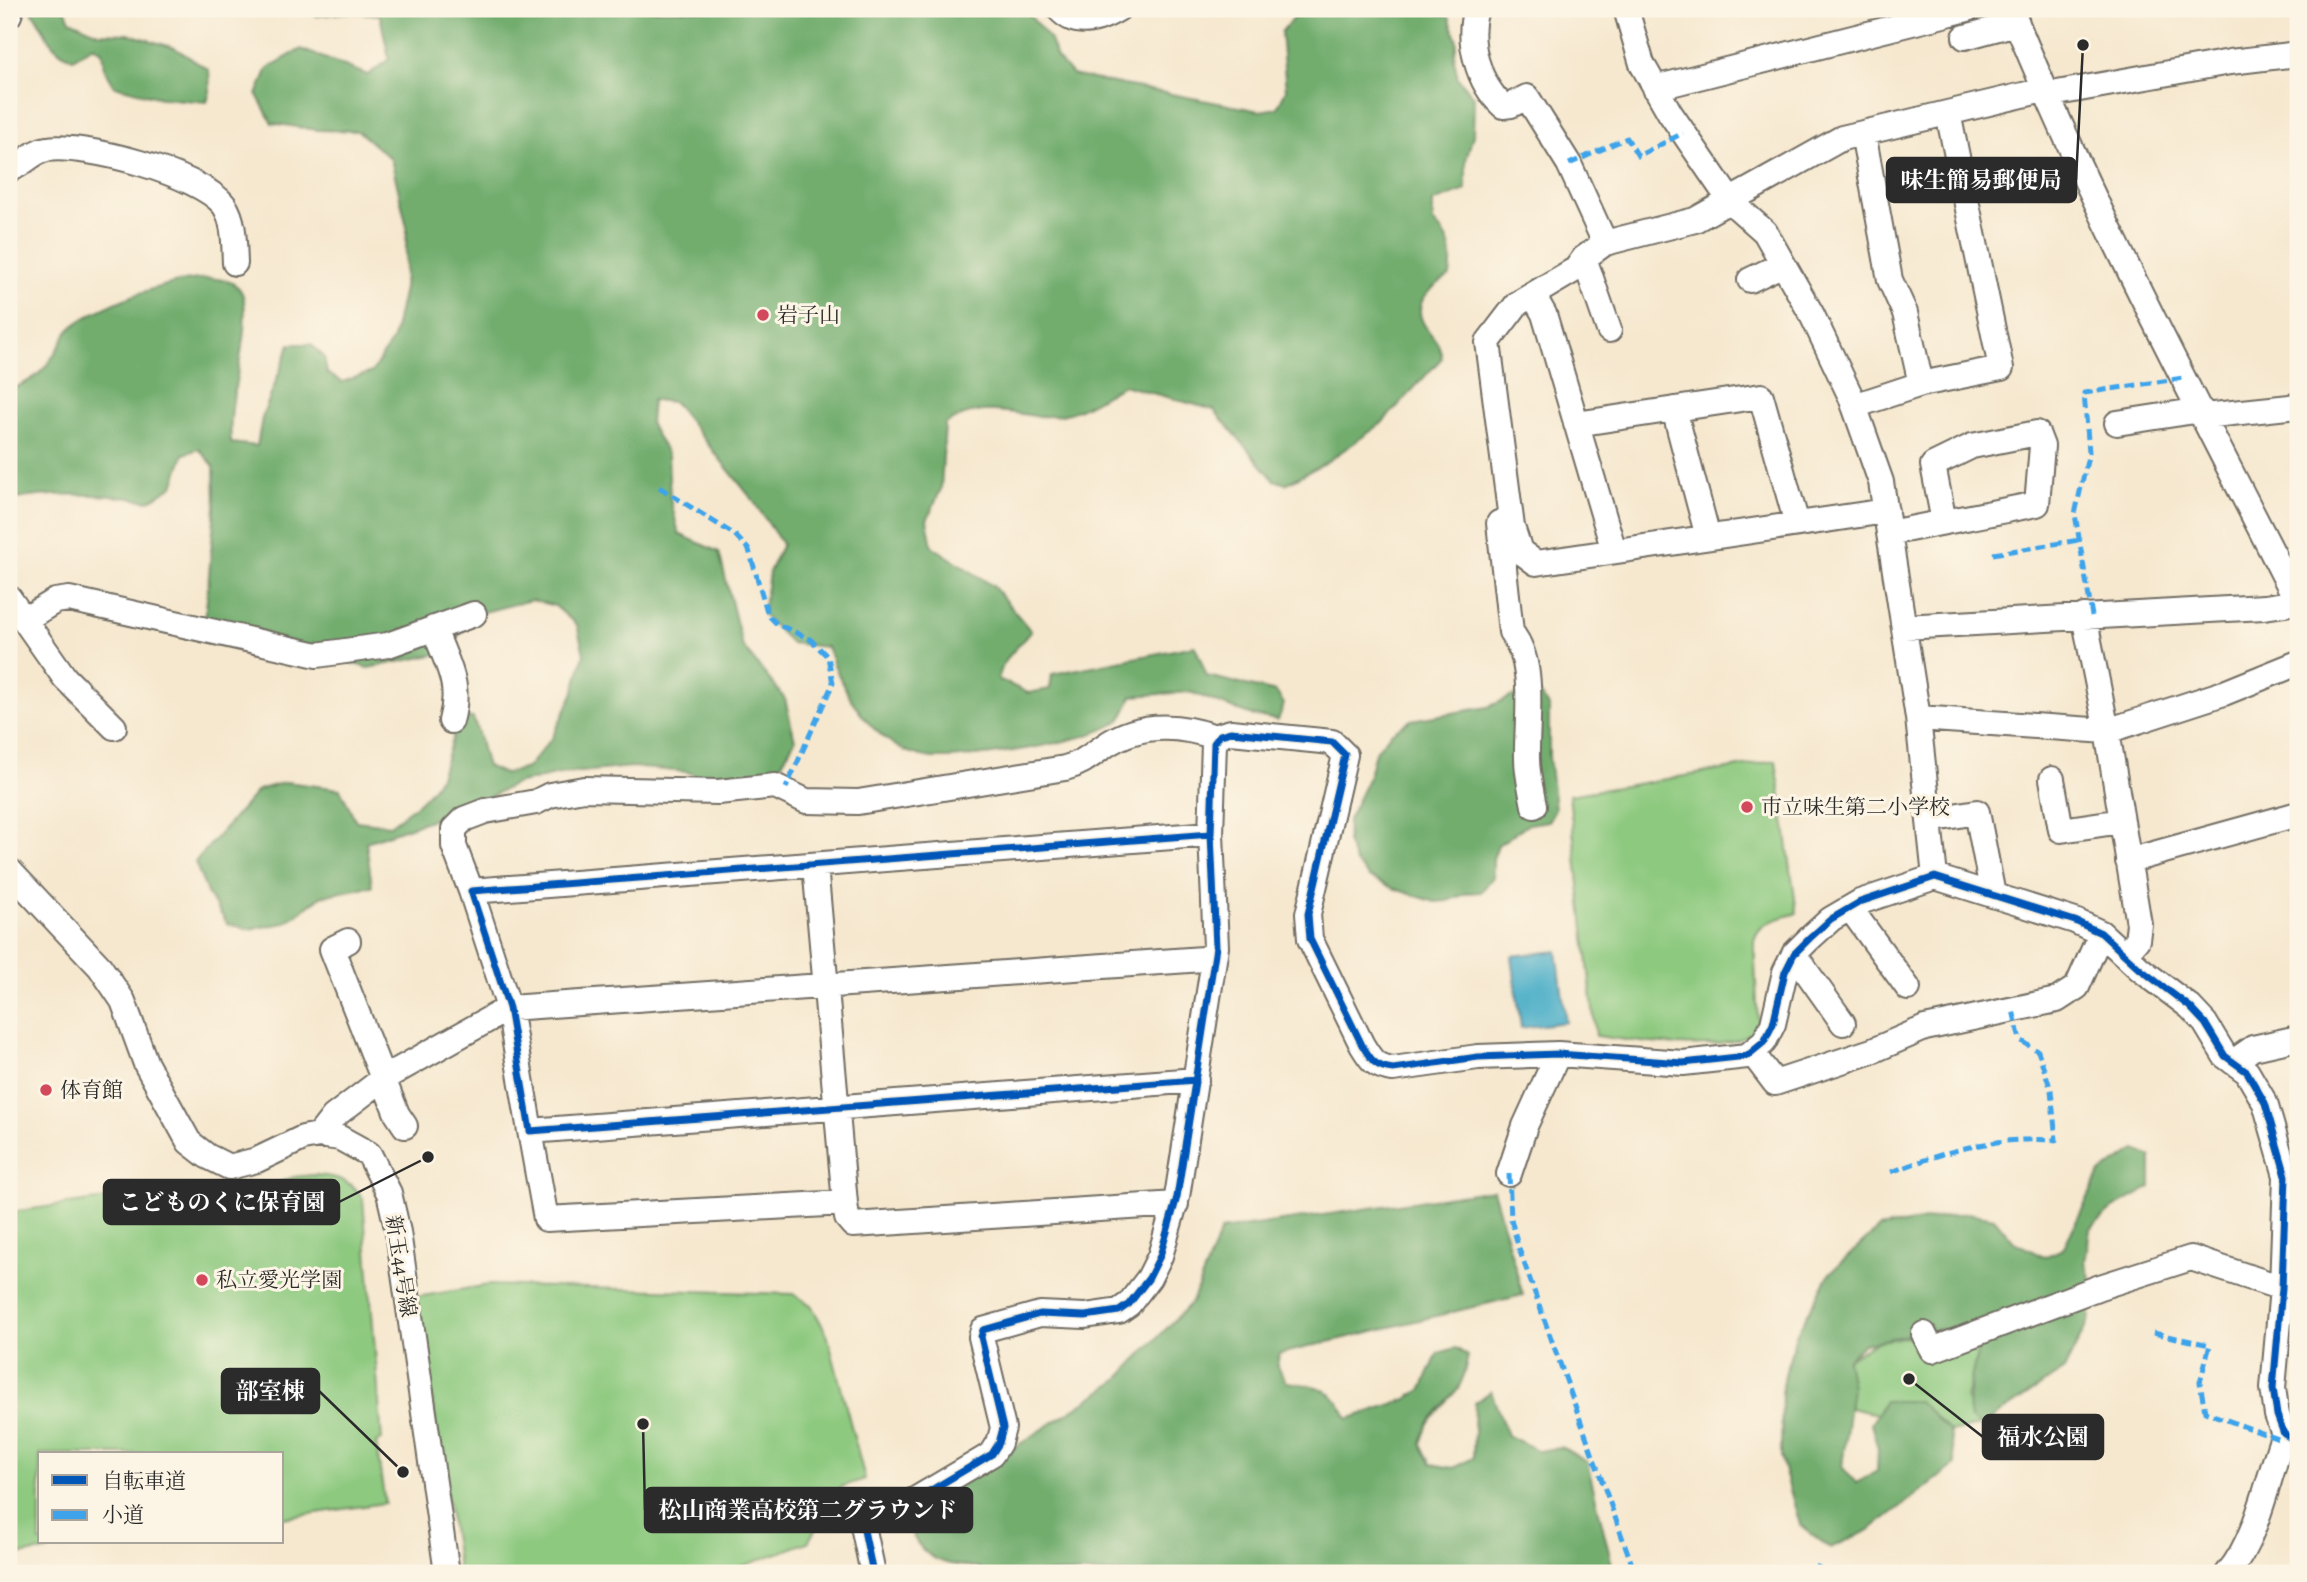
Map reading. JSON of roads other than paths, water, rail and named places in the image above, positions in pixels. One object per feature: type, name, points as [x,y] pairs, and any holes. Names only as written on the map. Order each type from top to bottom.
[{"type":"street","points":[[9,15],[11,9]]},
{"type":"street","points":[[1059,9],[1077,21],[1091,21],[1118,9]]},
{"type":"street","points":[[1476,9],[1474,54],[1484,81],[1503,106],[1527,97],[1569,164],[1605,243]]},
{"type":"street","points":[[1626,9],[1642,64],[1655,88],[1731,202],[1765,232],[1812,315],[1854,406],[1881,482],[1918,718],[1935,877]]},
{"type":"street","points":[[1655,88],[1967,9]]},
{"type":"street","points":[[1904,626],[2264,607],[2298,602],[2045,92],[2014,16],[1965,37]]},
{"type":"street","points":[[1944,522],[1933,465],[1972,446],[2037,433],[2042,446],[2037,503],[1944,522],[1797,524],[1536,563],[1529,559],[1515,540],[1488,342],[1517,304],[1576,269],[1584,258],[1605,243],[1676,226],[1731,202],[1842,138],[2045,92],[2230,62],[2298,54]]},
{"type":"street","points":[[1854,406],[1922,384],[2001,368],[1948,113]]},
{"type":"street","points":[[1863,134],[1890,280],[1905,313],[1922,384]]},
{"type":"street","points":[[9,169],[43,150],[68,148],[155,170],[197,185],[220,201],[229,215],[235,263]]},
{"type":"street","points":[[1584,258],[1609,330]]},
{"type":"street","points":[[1750,280],[1783,264]]},
{"type":"street","points":[[1532,295],[1544,314],[1614,551]]},
{"type":"street","points":[[1576,424],[1761,396],[1797,524]]},
{"type":"street","points":[[2116,423],[2298,406]]},
{"type":"street","points":[[1674,409],[1708,537]]},
{"type":"street","points":[[1506,487],[1498,496],[1498,506],[1510,632],[1519,642],[1524,666],[1529,714],[1527,761],[1534,806]]},
{"type":"street","points":[[114,727],[65,678],[16,614],[69,599],[317,655],[388,645],[474,614]]},
{"type":"street","points":[[2084,616],[2107,731],[2139,924],[2137,940],[2126,954]]},
{"type":"street","points":[[434,628],[454,676],[457,694],[451,721]]},
{"type":"street","points":[[1918,718],[2107,731],[2224,693],[2298,663]]},
{"type":"street","points":[[845,1203],[546,1219],[509,1008],[454,846],[454,829],[464,819],[485,811],[536,802],[551,795],[584,789],[718,792],[775,786],[786,788],[796,799],[858,803],[1065,768],[1086,760],[1127,733],[1142,729],[1165,727],[1200,731],[1218,738]]},
{"type":"street","points":[[873,1573],[863,1521],[906,1505],[992,1454],[999,1443],[1003,1428],[981,1337],[983,1331],[1040,1314],[1085,1315],[1119,1311],[1129,1304],[1149,1278],[1160,1256],[1176,1204],[1216,947],[1211,834],[1214,743],[1231,732],[1332,742],[1345,755],[1345,766],[1328,818],[1308,914],[1308,927],[1310,939],[1371,1060],[1380,1068],[1393,1069],[1478,1057],[1558,1054],[1683,1063],[1753,1054],[1764,1042],[1773,1024],[1785,972],[1794,954],[1831,919],[1850,908],[1896,888],[1935,877],[2075,921],[2101,933],[2190,1007],[2205,1023],[2225,1056],[2246,1072],[2265,1103],[2292,1175],[2273,1388],[2277,1415],[2291,1438],[2238,1561],[2228,1573]]},
{"type":"street","points":[[2052,779],[2061,830],[2122,821]]},
{"type":"street","points":[[1929,820],[1977,813],[1993,895]]},
{"type":"street","points":[[2129,861],[2298,814]]},
{"type":"street","points":[[471,891],[1211,834]]},
{"type":"street","points":[[815,865],[845,1203],[847,1218],[853,1225],[1176,1204]]},
{"type":"street","points":[[9,870],[100,967],[123,1001],[145,1064],[189,1142],[207,1156],[229,1167],[257,1160],[290,1142],[319,1135],[333,1117],[384,1078],[509,1008],[1203,959],[1213,955]]},
{"type":"street","points":[[1850,908],[1908,988]]},
{"type":"street","points":[[1753,1054],[1775,1083],[1872,1051],[1925,1028],[2057,1000],[2077,987],[2101,933]]},
{"type":"street","points":[[348,941],[332,949],[397,1114],[405,1126]]},
{"type":"street","points":[[1794,954],[1843,1023]]},
{"type":"street","points":[[2233,1062],[2253,1048],[2298,1038]]},
{"type":"street","points":[[1509,1174],[1525,1126],[1558,1054]]},
{"type":"street","points":[[530,1131],[838,1110],[1196,1080]]},
{"type":"street","name":"新玉44号線","points":[[319,1135],[340,1138],[369,1154],[388,1192],[398,1232],[447,1573]]},
{"type":"street","points":[[1924,1334],[1932,1350],[2100,1287],[2191,1258],[2282,1288]]},
{"type":"water","points":[[1557,951],[1566,1022],[1521,1028],[1512,956]]},
{"type":"place","name":"味生簡易郵便局","points":[[2083,45]]},
{"type":"place","name":"岩子山","points":[[763,315]]},
{"type":"place","name":"市立味生第二小学校","points":[[1747,807]]},
{"type":"place","name":"体育館","points":[[46,1090]]},
{"type":"place","name":"こどものくに保育園","points":[[428,1157]]},
{"type":"place","name":"私立愛光学園","points":[[202,1280]]},
{"type":"place","name":"福水公園","points":[[1909,1379]]},
{"type":"place","name":"松山商業高校第二グラウンド","points":[[643,1424]]},
{"type":"place","name":"部室棟","points":[[403,1472]]}]
